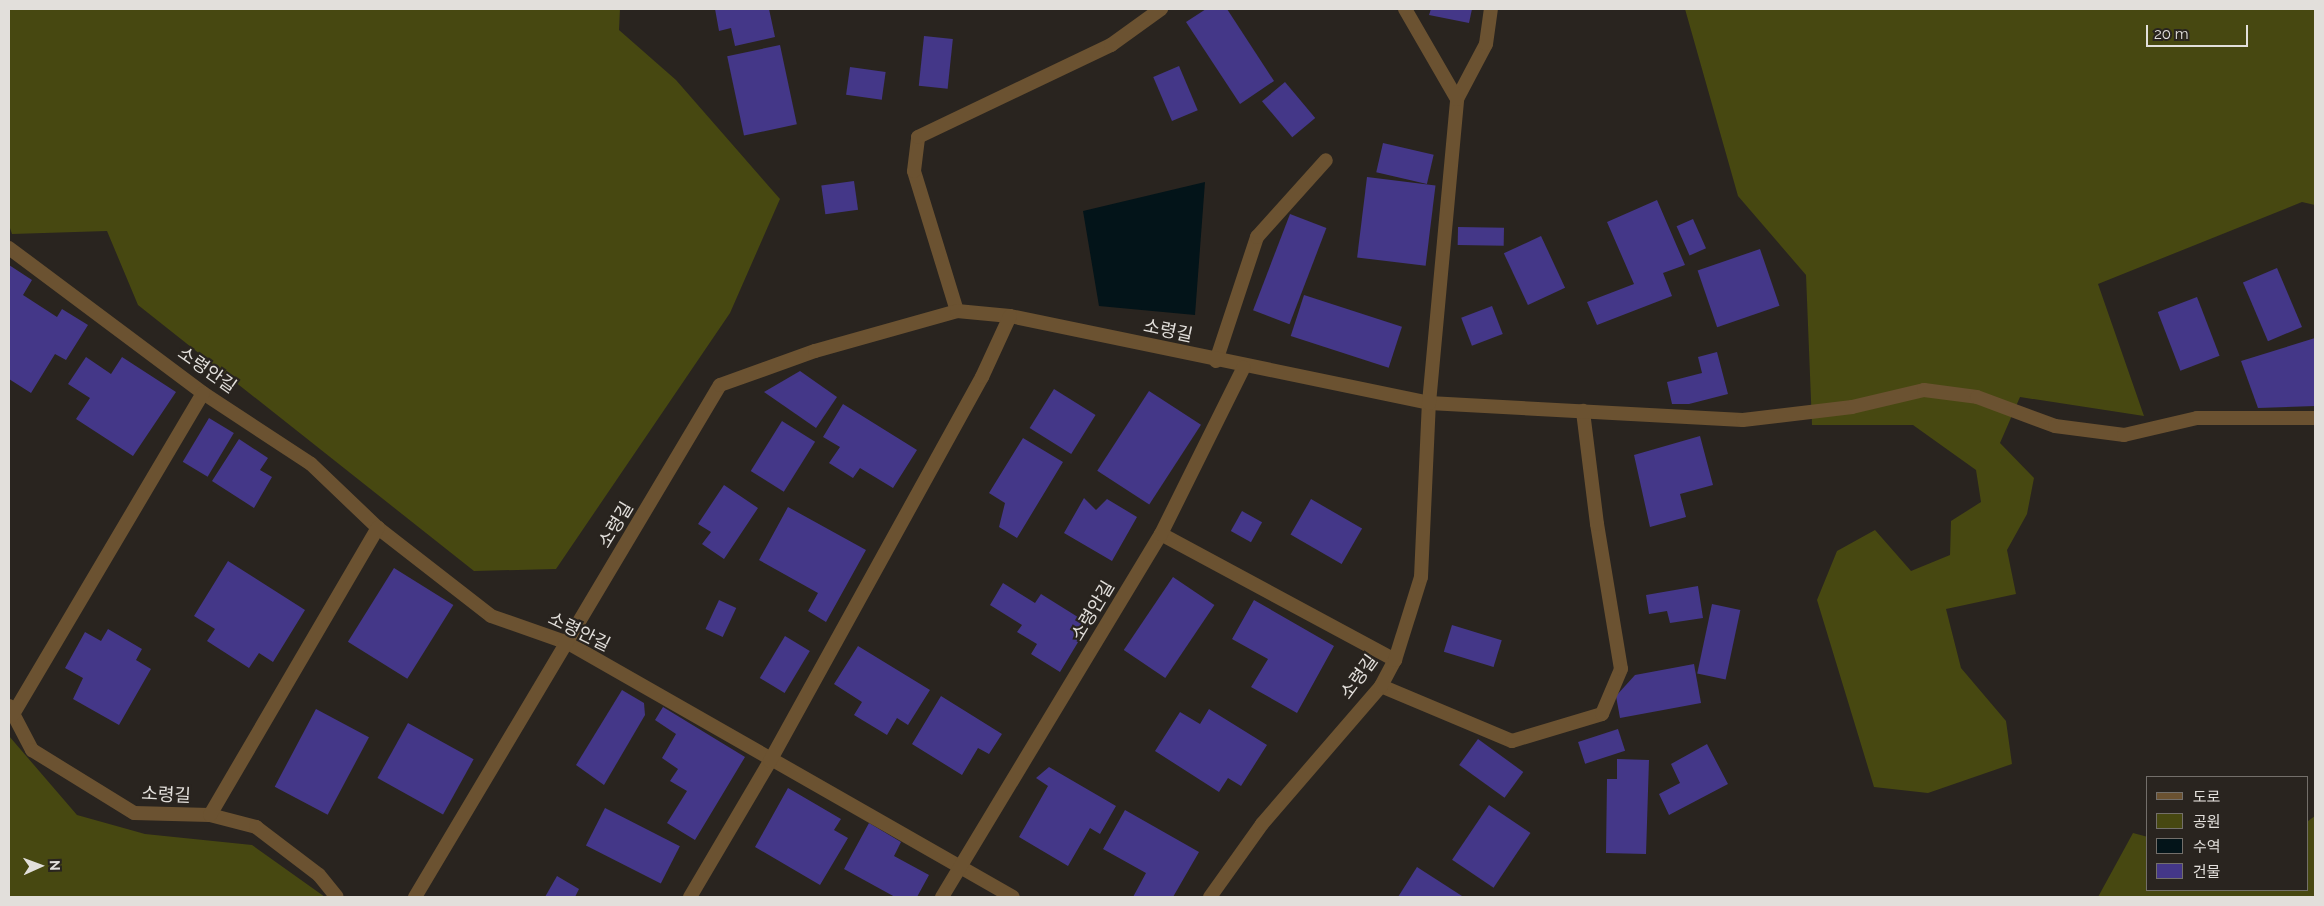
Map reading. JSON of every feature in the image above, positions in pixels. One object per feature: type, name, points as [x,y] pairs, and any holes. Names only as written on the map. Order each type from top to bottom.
[{"type":"street","points":[[957,311],[914,171],[918,137],[1111,45],[1161,9]]},
{"type":"street","points":[[1405,9],[1457,98]]},
{"type":"street","points":[[1457,98],[1486,44],[1491,9]]},
{"type":"street","name":"소령길","points":[[1210,897],[1262,824],[1380,686],[1395,660],[1421,577],[1429,403],[1457,98]]},
{"type":"street","points":[[1216,361],[1257,237],[1326,160]]},
{"type":"street","name":"소령안길","points":[[9,248],[204,392],[311,464],[378,528],[491,616],[568,643],[770,761],[1013,897]]},
{"type":"street","name":"소령길","points":[[415,897],[720,385],[815,351],[957,311],[1010,316],[1244,367],[1429,403]]},
{"type":"street","points":[[690,897],[770,761],[982,377],[1010,316]]},
{"type":"street","name":"소령안길","points":[[942,897],[1161,534],[1244,367]]},
{"type":"street","points":[[1429,403],[1743,420],[1852,407],[1924,390],[1978,397],[2055,426],[2124,435],[2197,418],[2315,418]]},
{"type":"street","points":[[10,711],[204,392]]},
{"type":"street","points":[[1380,686],[1512,741],[1602,714],[1621,669],[1597,524],[1582,411]]},
{"type":"street","points":[[210,815],[378,528]]},
{"type":"street","points":[[1161,534],[1395,660]]},
{"type":"street","name":"소령길","points":[[10,711],[32,750],[134,814],[210,815],[256,827],[319,876],[337,897]]},
{"type":"green space","points":[[9,9],[620,9],[619,30],[676,80],[780,199],[730,313],[556,569],[474,571],[138,305],[107,231],[12,234],[9,225]]},
{"type":"green space","points":[[1685,9],[2315,9],[2315,205],[2302,202],[2098,284],[2144,416],[2020,397],[2000,443],[2034,478],[2027,514],[2007,550],[2016,594],[1946,609],[1961,668],[2006,721],[2012,764],[1928,793],[1874,787],[1817,600],[1837,551],[1875,530],[1911,571],[1950,555],[1951,521],[1981,502],[1976,470],[1913,425],[1812,425],[1806,275],[1738,196]]},
{"type":"green space","points":[[9,736],[77,815],[145,834],[252,845],[325,897],[9,897]]},
{"type":"green space","points":[[2315,816],[2315,897],[2098,897],[2133,833],[2146,836],[2146,891],[2309,891],[2309,820]]},
{"type":"water","points":[[1205,182],[1195,315],[1099,306],[1083,211]]},
{"type":"building","points":[[715,9],[769,9],[775,37],[735,46],[731,28],[719,31]]},
{"type":"building","points":[[1206,9],[1227,9],[1274,81],[1240,104],[1186,22]]},
{"type":"building","points":[[1431,9],[1472,9],[1469,23],[1429,15]]},
{"type":"building","points":[[924,36],[953,39],[948,89],[919,86]]},
{"type":"building","points":[[780,45],[797,124],[744,135],[727,56]]},
{"type":"building","points":[[1179,66],[1198,110],[1172,121],[1153,77]]},
{"type":"building","points":[[850,67],[886,72],[882,100],[846,95]]},
{"type":"building","points":[[1285,82],[1315,118],[1292,137],[1262,101]]},
{"type":"building","points":[[1383,143],[1434,155],[1427,184],[1376,172]]},
{"type":"building","points":[[1367,177],[1435,185],[1426,266],[1357,257]]},
{"type":"building","points":[[854,181],[858,210],[825,214],[821,186]]},
{"type":"building","points":[[1657,200],[1685,265],[1663,273],[1672,296],[1597,325],[1587,302],[1634,284],[1607,222]]},
{"type":"building","points":[[1290,214],[1326,228],[1289,324],[1253,310]]},
{"type":"building","points":[[1693,219],[1706,248],[1690,256],[1677,226]]},
{"type":"building","points":[[1458,227],[1504,228],[1504,246],[1458,245]]},
{"type":"building","points":[[1541,236],[1565,288],[1528,305],[1504,253]]},
{"type":"building","points":[[1760,249],[1780,306],[1717,327],[1698,270]]},
{"type":"building","points":[[9,265],[32,280],[23,295],[57,317],[62,309],[88,325],[66,360],[55,354],[31,393],[9,379]]},
{"type":"building","points":[[2277,268],[2302,327],[2268,341],[2243,282]]},
{"type":"building","points":[[1304,295],[1402,327],[1389,368],[1291,336]]},
{"type":"building","points":[[2197,297],[2220,356],[2180,371],[2158,312]]},
{"type":"building","points":[[1492,306],[1503,334],[1472,346],[1461,318]]},
{"type":"building","points":[[2315,338],[2315,406],[2258,408],[2241,361]]},
{"type":"building","points":[[1717,352],[1728,394],[1689,404],[1672,404],[1667,382],[1702,373],[1698,357]]},
{"type":"building","points":[[86,357],[111,374],[122,357],[176,392],[133,456],[76,419],[90,398],[68,384]]},
{"type":"building","points":[[800,371],[837,397],[816,428],[764,392]]},
{"type":"building","points":[[1054,389],[1096,415],[1071,454],[1030,428]]},
{"type":"building","points":[[1149,391],[1201,425],[1149,504],[1097,471]]},
{"type":"building","points":[[843,404],[917,450],[893,488],[860,468],[853,478],[829,463],[840,447],[823,437]]},
{"type":"building","points":[[209,418],[234,433],[208,477],[183,462]]},
{"type":"building","points":[[782,421],[815,442],[784,492],[751,471]]},
{"type":"building","points":[[1700,436],[1713,485],[1680,494],[1686,517],[1650,527],[1634,455]]},
{"type":"building","points":[[1023,438],[1063,462],[1017,538],[999,527],[1005,503],[989,493]]},
{"type":"building","points":[[239,439],[268,458],[260,470],[272,477],[254,508],[212,481]]},
{"type":"building","points":[[724,485],[758,508],[724,559],[702,544],[711,532],[698,524]]},
{"type":"building","points":[[1084,498],[1096,510],[1107,499],[1137,517],[1112,561],[1064,533]]},
{"type":"building","points":[[1311,499],[1362,528],[1342,564],[1290,535]]},
{"type":"building","points":[[788,507],[866,550],[826,622],[808,611],[818,593],[759,560]]},
{"type":"building","points":[[1242,511],[1262,522],[1251,542],[1231,531]]},
{"type":"building","points":[[228,561],[305,610],[273,662],[259,653],[249,668],[207,641],[215,629],[194,616]]},
{"type":"building","points":[[394,568],[453,605],[407,679],[348,642]]},
{"type":"building","points":[[1173,577],[1214,605],[1165,678],[1124,650]]},
{"type":"building","points":[[1003,583],[1035,603],[1041,594],[1089,624],[1060,672],[1031,654],[1037,644],[1017,632],[1022,625],[990,605]]},
{"type":"building","points":[[1698,586],[1703,618],[1670,623],[1667,611],[1649,614],[1646,595]]},
{"type":"building","points":[[719,600],[736,608],[723,637],[705,629]]},
{"type":"building","points":[[1254,600],[1334,646],[1297,713],[1251,687],[1268,659],[1232,639]]},
{"type":"building","points":[[1712,604],[1740,610],[1726,679],[1697,673]]},
{"type":"building","points":[[1452,625],[1502,640],[1494,667],[1444,652]]},
{"type":"building","points":[[108,629],[142,649],[136,660],[151,669],[119,725],[73,699],[83,678],[65,668],[85,632],[101,641]]},
{"type":"building","points":[[785,636],[810,651],[785,693],[760,678]]},
{"type":"building","points":[[858,646],[930,690],[908,725],[897,718],[887,735],[854,715],[862,702],[834,684]]},
{"type":"building","points":[[1694,664],[1701,703],[1620,718],[1616,696],[1635,675]]},
{"type":"building","points":[[622,690],[644,703],[645,715],[604,785],[576,765]]},
{"type":"building","points":[[941,696],[1002,734],[989,754],[978,748],[962,775],[912,744]]},
{"type":"building","points":[[663,707],[745,757],[695,840],[667,823],[687,791],[670,781],[678,769],[662,758],[676,734],[655,720]]},
{"type":"building","points":[[316,709],[369,737],[328,815],[275,787]]},
{"type":"building","points":[[1209,709],[1267,745],[1241,786],[1228,778],[1219,792],[1155,751],[1180,712],[1200,724]]},
{"type":"building","points":[[408,723],[474,759],[443,814],[377,778]]},
{"type":"building","points":[[1618,729],[1625,751],[1585,764],[1578,742]]},
{"type":"building","points":[[1478,739],[1523,772],[1504,798],[1459,765]]},
{"type":"building","points":[[1707,744],[1728,784],[1669,815],[1659,794],[1680,783],[1671,764]]},
{"type":"building","points":[[1617,759],[1649,760],[1646,854],[1606,853],[1607,779],[1617,779]]},
{"type":"building","points":[[1049,767],[1116,806],[1100,834],[1090,828],[1068,866],[1019,837],[1048,786],[1036,778]]},
{"type":"building","points":[[788,788],[841,819],[834,830],[848,838],[820,885],[755,847]]},
{"type":"building","points":[[1489,805],[1530,833],[1494,888],[1452,860]]},
{"type":"building","points":[[605,808],[680,846],[661,884],[586,845]]},
{"type":"building","points":[[1125,810],[1199,852],[1173,897],[1133,897],[1146,873],[1103,849]]},
{"type":"building","points":[[869,823],[901,842],[894,856],[929,875],[917,897],[895,897],[844,869]]},
{"type":"building","points":[[1417,867],[1462,896],[1398,897]]},
{"type":"building","points":[[557,876],[579,889],[575,897],[545,897]]}]
